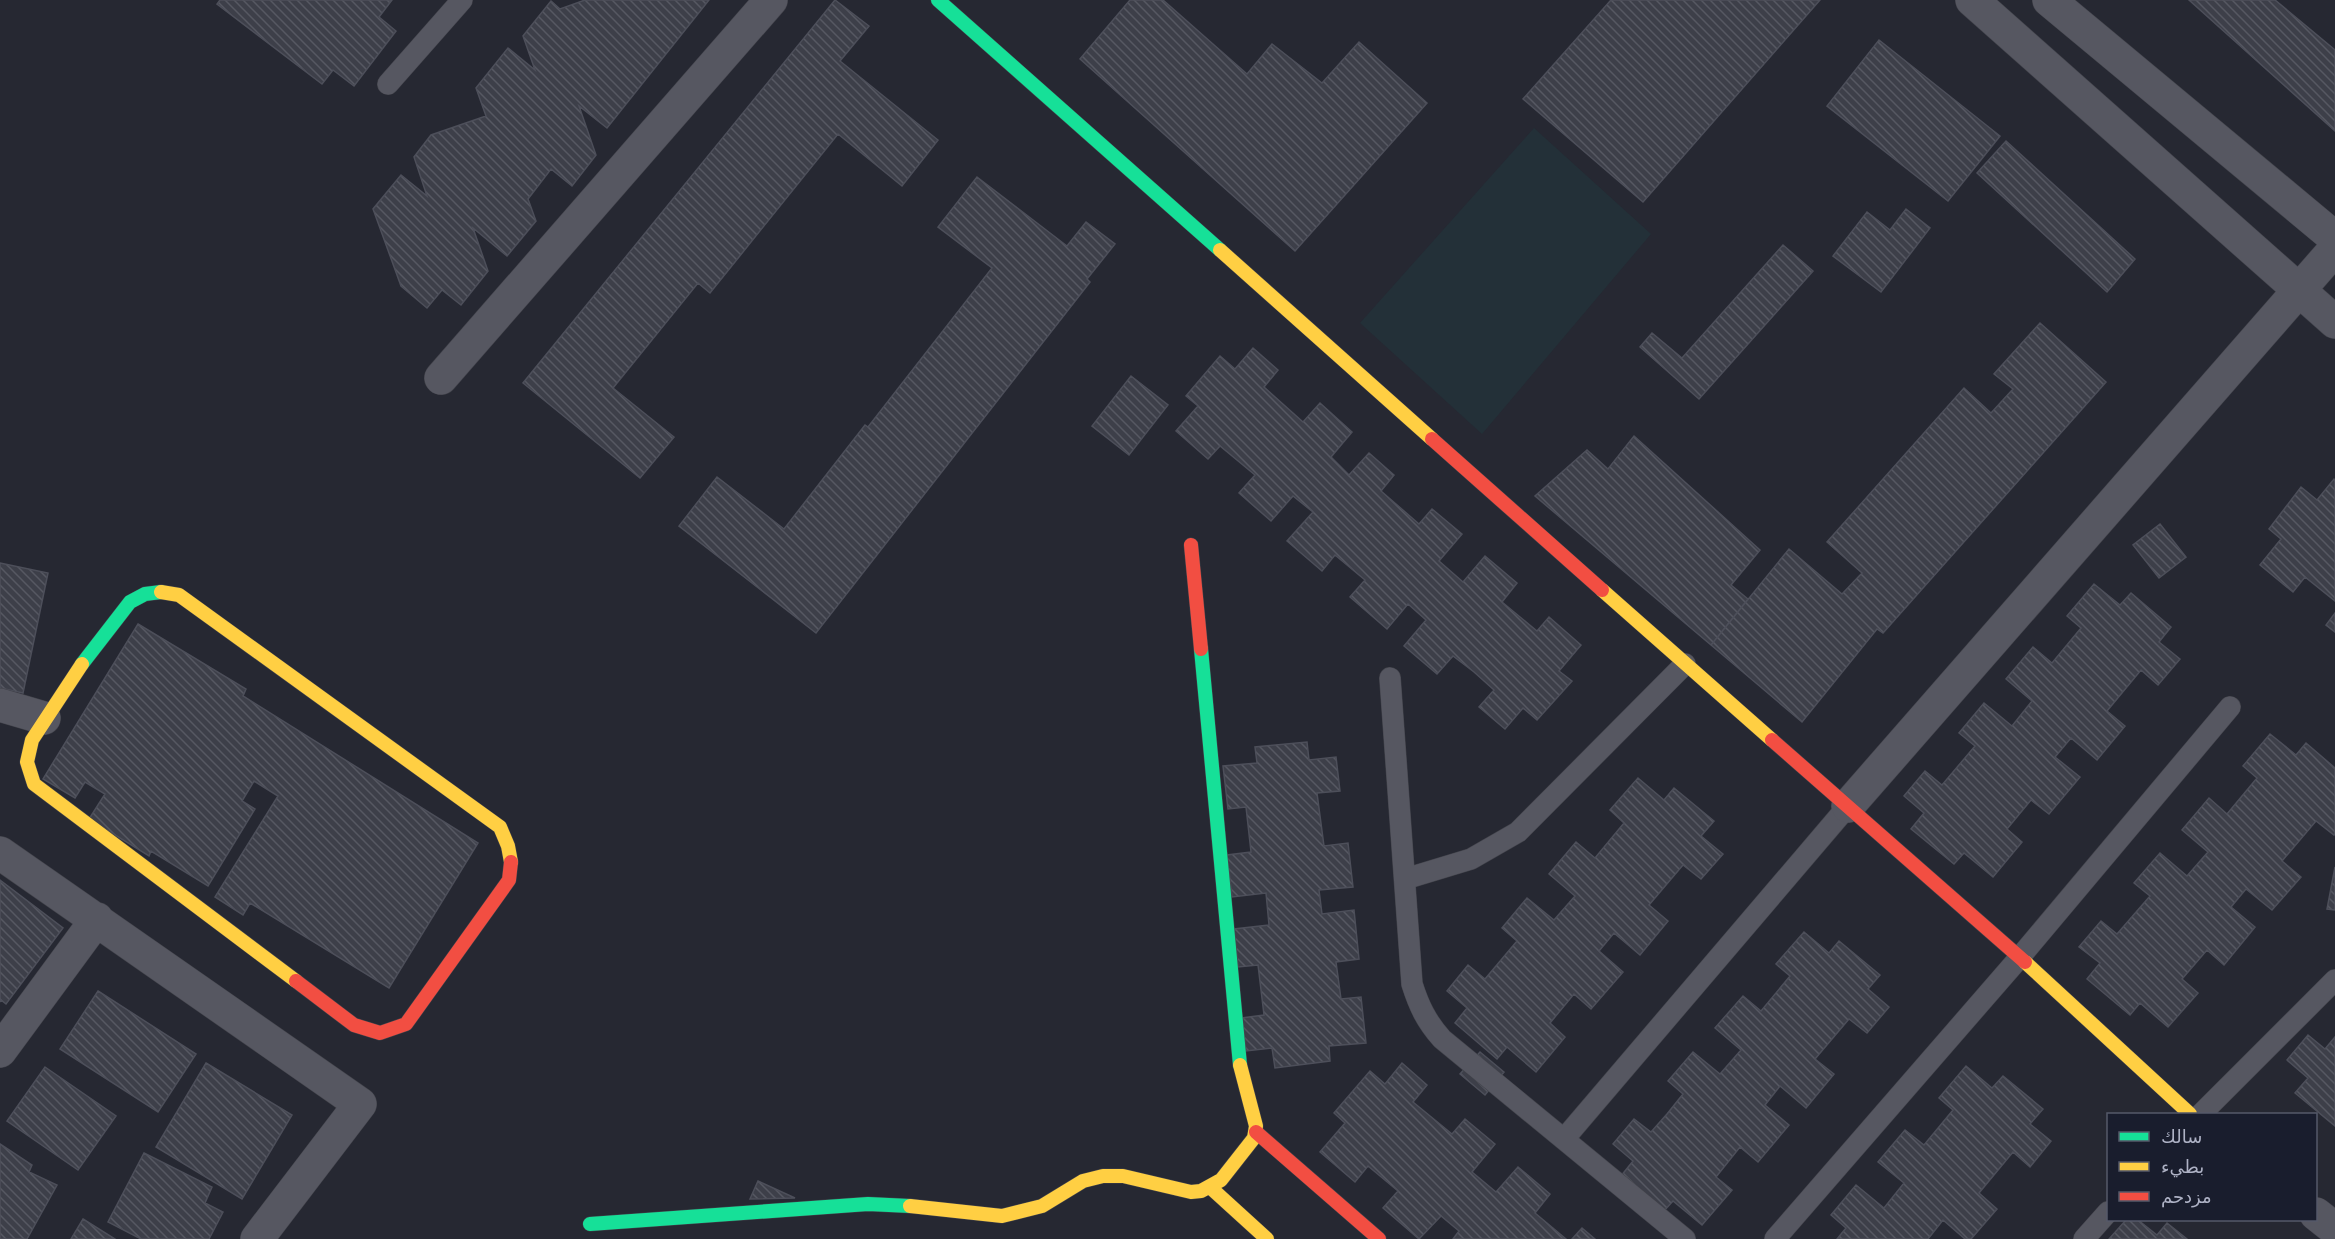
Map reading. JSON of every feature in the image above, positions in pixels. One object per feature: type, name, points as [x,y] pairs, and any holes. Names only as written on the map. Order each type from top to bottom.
[{"type":"street","points":[[441,378],[771,0]]},
{"type":"street","points":[[938,0],[1685,664],[2020,957],[2189,1113]]},
{"type":"street","points":[[1972,0],[2335,322]]},
{"type":"street","points":[[2049,0],[2335,238]]},
{"type":"street","points":[[1848,806],[2335,249]]},
{"type":"street","points":[[590,1224],[868,1204],[935,1208],[1002,1216],[1042,1206],[1077,1184],[1103,1176],[1123,1176],[1191,1192],[1211,1188],[1221,1180],[1252,1143],[1256,1132],[1239,1063],[1191,545]]},
{"type":"street","points":[[161,592],[179,595],[500,827],[509,844],[512,865],[509,880],[406,1024],[380,1033],[366,1031],[354,1025],[42,792],[28,771],[26,756],[30,741],[44,718],[130,602],[145,594],[161,592]]},
{"type":"street","points":[[0,705],[44,718]]},
{"type":"street","points":[[0,853],[360,1104],[257,1239]]},
{"type":"street","points":[[0,1051],[97,919]]},
{"type":"street","points":[[1256,1132],[1379,1239]]},
{"type":"street","points":[[1211,1188],[1267,1239]]},
{"type":"street","points":[[2317,1215],[2335,1229]]},
{"type":"lane","points":[[388,84],[462,0]]},
{"type":"lane","points":[[1405,879],[1471,859],[1518,832],[1685,664]]},
{"type":"lane","points":[[1390,678],[1412,984],[1428,1024],[1442,1039],[1685,1239]]},
{"type":"lane","points":[[1775,1239],[2020,957],[2230,707]]},
{"type":"lane","points":[[1564,1139],[1848,806]]},
{"type":"lane","points":[[2201,1113],[2335,980]]},
{"type":"lane","points":[[2084,1239],[2107,1214]]},
{"type":"shaded area","points":[[1534,128],[1651,234],[1482,434],[1360,323]]},
{"type":"building","points":[[220,0],[392,0],[379,17],[396,31],[354,86],[333,70],[322,84],[217,4]]},
{"type":"building","points":[[585,0],[709,0],[607,128],[579,106],[596,155],[572,186],[551,169],[528,199],[536,221],[507,256],[473,228],[488,271],[461,305],[442,290],[427,308],[401,286],[373,209],[401,175],[427,196],[414,157],[431,135],[486,116],[476,88],[508,48],[535,70],[523,36],[551,1],[560,9]]},
{"type":"building","points":[[835,0],[869,26],[840,61],[938,140],[902,186],[838,134],[710,293],[698,283],[613,388],[674,437],[640,478],[523,383]]},
{"type":"building","points":[[1130,0],[1163,0],[1247,74],[1272,44],[1322,83],[1359,42],[1427,103],[1295,251],[1080,59]]},
{"type":"building","points":[[1611,0],[1820,0],[1643,202],[1523,99]]},
{"type":"building","points":[[2189,0],[2275,0],[2335,50],[2335,131]]},
{"type":"building","points":[[1879,40],[2000,136],[1948,201],[1827,106]]},
{"type":"building","points":[[2006,141],[2135,259],[2107,292],[1977,173]]},
{"type":"building","points":[[977,177],[1067,246],[1086,222],[1115,244],[1087,279],[1090,282],[816,633],[679,526],[717,477],[784,529],[865,425],[868,427],[992,268],[938,227]]},
{"type":"building","points":[[1906,209],[1930,228],[1881,292],[1833,256],[1867,212],[1890,230]]},
{"type":"building","points":[[1783,245],[1813,271],[1699,399],[1640,347],[1652,333],[1682,358]]},
{"type":"building","points":[[2040,323],[2106,382],[1883,633],[1877,629],[1802,722],[1711,645],[1789,549],[1842,594],[1862,573],[1827,542],[1964,388],[1991,413],[2013,389],[1994,374]]},
{"type":"building","points":[[1253,348],[1278,370],[1264,387],[1303,422],[1320,403],[1352,432],[1331,457],[1349,475],[1369,453],[1394,475],[1381,491],[1419,524],[1432,509],[1462,534],[1439,561],[1463,582],[1485,556],[1517,583],[1502,602],[1537,631],[1549,617],[1581,645],[1559,671],[1572,681],[1537,720],[1523,708],[1505,729],[1479,707],[1494,690],[1474,672],[1453,656],[1437,674],[1404,646],[1426,620],[1408,604],[1387,629],[1350,597],[1365,580],[1335,555],[1322,571],[1287,541],[1313,512],[1293,496],[1271,521],[1239,493],[1255,475],[1220,446],[1208,459],[1176,431],[1198,406],[1186,396],[1220,356],[1235,369]]},
{"type":"building","points":[[1131,376],[1168,405],[1129,455],[1092,426]]},
{"type":"building","points":[[1634,436],[1760,550],[1731,585],[1748,599],[1711,645],[1535,496],[1587,450],[1608,469]]},
{"type":"building","points":[[2334,479],[2335,601],[2305,577],[2293,592],[2260,565],[2281,539],[2269,529],[2301,487],[2317,500]]},
{"type":"building","points":[[2160,524],[2186,557],[2159,578],[2133,545]]},
{"type":"building","points":[[0,563],[48,573],[23,693],[0,688]]},
{"type":"building","points":[[2094,584],[2120,605],[2131,593],[2171,627],[2159,642],[2180,659],[2158,685],[2141,670],[2107,711],[2125,726],[2097,760],[2071,738],[2055,757],[2080,777],[2049,814],[2031,800],[2007,829],[2022,842],[1993,877],[1964,853],[1954,864],[1911,829],[1924,813],[1904,796],[1925,771],[1942,785],[1975,746],[1959,733],[1984,703],[2012,726],[2032,701],[2006,679],[2033,647],[2052,663],[2081,628],[2067,616]]},
{"type":"building","points":[[2335,613],[2335,632],[2326,625]]},
{"type":"building","points":[[138,624],[246,689],[243,696],[478,843],[389,988],[250,903],[243,915],[215,897],[278,796],[254,781],[242,801],[255,809],[208,886],[151,851],[149,856],[89,819],[105,794],[85,782],[75,798],[43,779]]},
{"type":"building","points":[[2270,734],[2296,755],[2306,743],[2335,768],[2335,833],[2334,835],[2316,821],[2282,861],[2301,877],[2272,910],[2246,889],[2231,907],[2255,927],[2224,965],[2207,950],[2182,979],[2198,993],[2168,1027],[2140,1003],[2130,1015],[2087,979],[2100,963],[2079,947],[2101,921],[2117,934],[2150,896],[2134,883],[2160,853],[2187,876],[2208,852],[2182,830],[2209,798],[2227,814],[2257,778],[2243,766]]},
{"type":"building","points":[[1307,742],[1309,760],[1336,757],[1340,791],[1317,793],[1324,846],[1348,843],[1353,887],[1319,890],[1322,914],[1354,910],[1359,959],[1336,962],[1341,999],[1361,997],[1366,1043],[1329,1046],[1330,1061],[1275,1068],[1272,1048],[1246,1051],[1242,1018],[1264,1015],[1258,965],[1238,967],[1234,929],[1269,925],[1266,893],[1232,897],[1227,855],[1251,852],[1246,807],[1228,809],[1223,766],[1257,763],[1255,747]]},
{"type":"building","points":[[1638,778],[1664,800],[1674,788],[1714,821],[1701,836],[1723,854],[1701,879],[1683,865],[1649,905],[1668,921],[1640,955],[1614,933],[1599,951],[1623,972],[1591,1009],[1574,994],[1550,1023],[1565,1037],[1536,1072],[1507,1047],[1497,1059],[1455,1023],[1467,1008],[1447,991],[1468,965],[1485,979],[1517,941],[1502,928],[1527,898],[1554,920],[1575,896],[1549,874],[1576,842],[1595,858],[1624,823],[1610,810]]},
{"type":"building","points":[[2335,867],[2335,910],[2327,909]]},
{"type":"building","points":[[0,880],[63,928],[6,1004],[1,1000],[0,1002]]},
{"type":"building","points":[[1804,932],[1829,953],[1839,941],[1880,975],[1868,989],[1889,1007],[1867,1033],[1849,1019],[1815,1059],[1834,1074],[1806,1108],[1780,1086],[1765,1105],[1789,1125],[1758,1162],[1740,1147],[1716,1177],[1732,1190],[1702,1225],[1673,1201],[1663,1212],[1621,1176],[1633,1161],[1613,1144],[1634,1119],[1651,1132],[1667,1114],[1683,1094],[1668,1081],[1693,1052],[1720,1074],[1741,1050],[1715,1028],[1743,996],[1761,1011],[1790,976],[1776,964]]},
{"type":"building","points":[[98,991],[196,1054],[158,1112],[60,1049]]},
{"type":"building","points":[[2308,1035],[2325,1049],[2335,1037],[2335,1126],[2295,1093],[2308,1078],[2287,1060]]},
{"type":"building","points":[[1480,1052],[1504,1072],[1485,1095],[1460,1074]]},
{"type":"building","points":[[206,1063],[292,1115],[242,1199],[156,1147]]},
{"type":"building","points":[[1402,1063],[1427,1085],[1413,1102],[1452,1134],[1465,1119],[1495,1144],[1472,1172],[1496,1192],[1518,1167],[1550,1194],[1535,1213],[1566,1239],[1453,1239],[1459,1231],[1441,1216],[1419,1239],[1383,1208],[1398,1191],[1368,1166],[1355,1182],[1320,1152],[1345,1123],[1334,1113],[1370,1071],[1385,1084]]},
{"type":"building","points":[[1966,1066],[1992,1088],[2003,1076],[2043,1109],[2030,1124],[2051,1141],[2030,1167],[2013,1152],[1979,1193],[1997,1209],[1971,1239],[1965,1239],[1943,1220],[1928,1239],[1837,1239],[1846,1228],[1831,1215],[1856,1185],[1884,1208],[1904,1183],[1878,1162],[1905,1130],[1924,1145],[1953,1110],[1939,1098]]},
{"type":"building","points":[[45,1067],[116,1116],[78,1170],[7,1121]]},
{"type":"building","points":[[0,1144],[32,1165],[29,1172],[57,1185],[27,1239],[0,1239]]},
{"type":"building","points":[[144,1153],[212,1187],[205,1203],[223,1212],[209,1239],[141,1239],[108,1222]]},
{"type":"building","points":[[758,1181],[795,1198],[750,1199]]},
{"type":"building","points":[[83,1219],[115,1239],[71,1239]]},
{"type":"building","points":[[2125,1221],[2139,1221],[2157,1235],[2167,1223],[2187,1239],[2109,1239]]},
{"type":"building","points":[[1582,1228],[1595,1239],[1572,1239]]},
{"type":"traffic: fast","points":[[938,0],[1220,250]]},
{"type":"traffic: fast","points":[[82,664],[130,602],[145,594],[161,592]]},
{"type":"traffic: fast","points":[[1201,649],[1240,1065]]},
{"type":"traffic: fast","points":[[590,1224],[868,1204],[910,1206]]},
{"type":"traffic: slow","points":[[1220,250],[1432,439]]},
{"type":"traffic: slow","points":[[1602,590],[1772,740]]},
{"type":"traffic: slow","points":[[161,592],[179,595],[500,827],[508,846],[511,862]]},
{"type":"traffic: slow","points":[[82,664],[32,740],[27,762],[34,784],[296,981]]},
{"type":"traffic: slow","points":[[2025,962],[2189,1113]]},
{"type":"traffic: slow","points":[[910,1206],[1002,1216],[1042,1206],[1083,1181],[1103,1176],[1123,1176],[1191,1192],[1201,1191],[1221,1180],[1254,1138],[1256,1126],[1240,1065]]},
{"type":"traffic: slow","points":[[1211,1188],[1267,1239]]},
{"type":"traffic: jam","points":[[1432,439],[1602,590]]},
{"type":"traffic: jam","points":[[1191,545],[1201,649]]},
{"type":"traffic: jam","points":[[1772,740],[2025,962]]},
{"type":"traffic: jam","points":[[296,981],[354,1025],[380,1033],[406,1024],[509,880],[511,862]]},
{"type":"traffic: jam","points":[[1256,1132],[1379,1239]]}]
